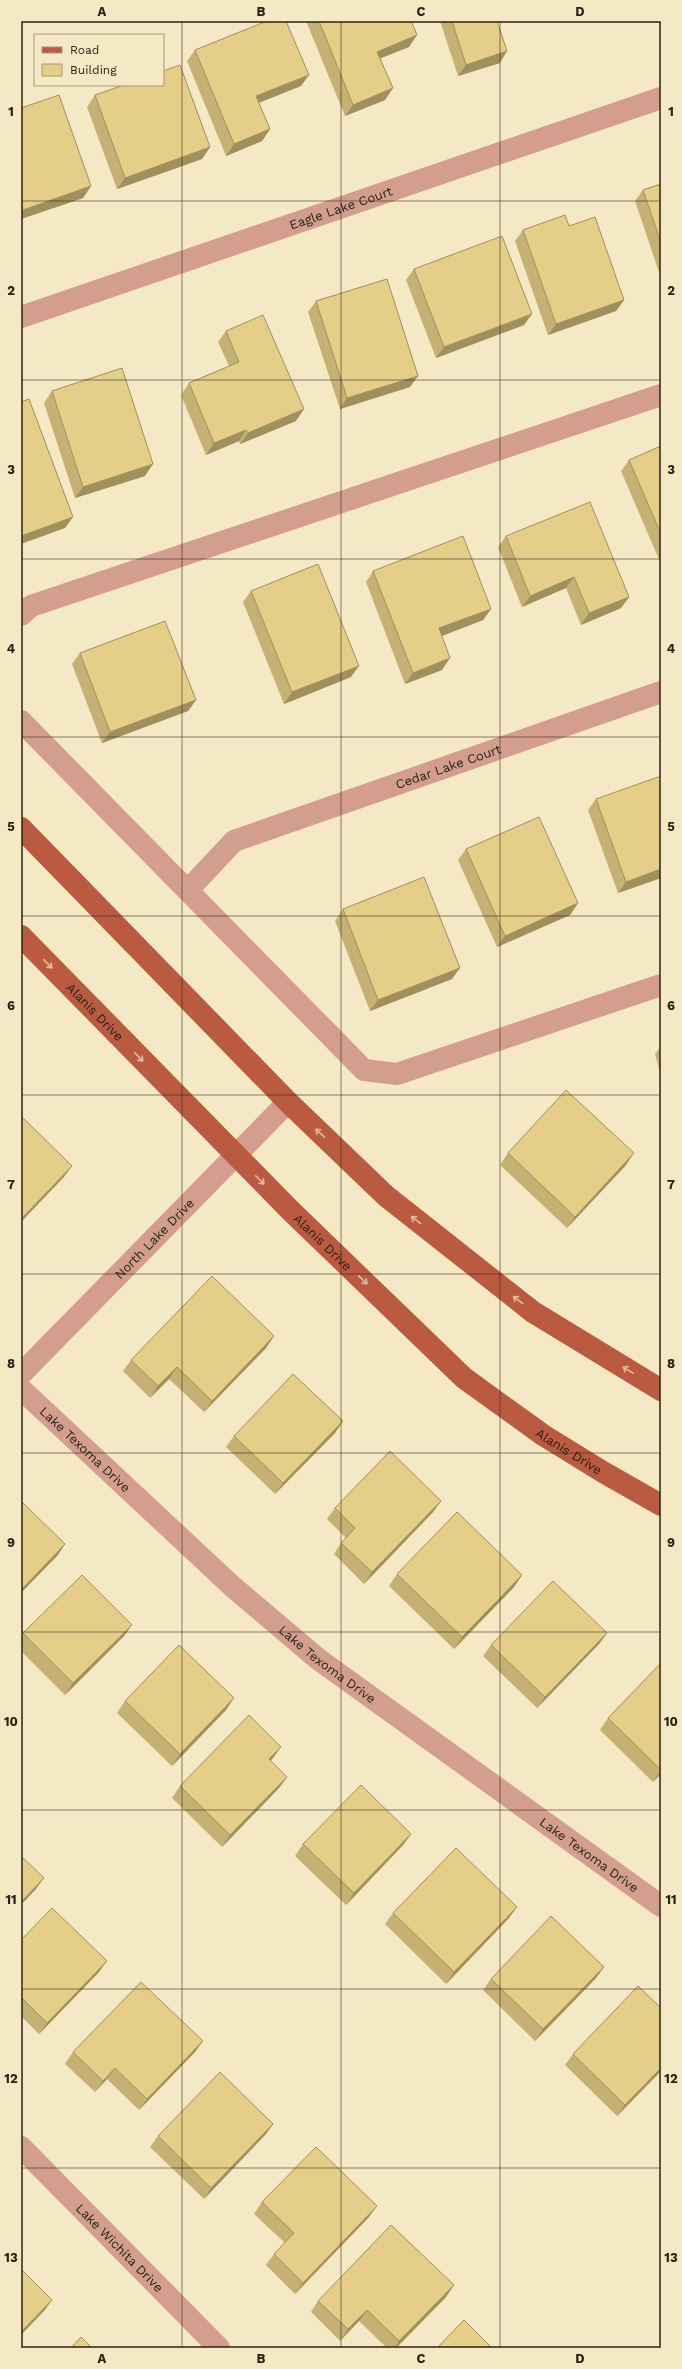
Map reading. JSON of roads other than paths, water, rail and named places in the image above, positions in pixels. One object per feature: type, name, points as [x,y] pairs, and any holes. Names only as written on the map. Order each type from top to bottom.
[{"type":"main road","points":[[21,828],[288,1102],[386,1196],[533,1312],[661,1390]]},
{"type":"main road","name":"Alanis Drive","points":[[21,936],[235,1155],[464,1378],[542,1435],[661,1505]]},
{"type":"street","name":"Eagle Lake Court","points":[[21,317],[661,98]]},
{"type":"street","points":[[21,615],[31,606],[661,395]]},
{"type":"street","name":"Cedar Lake Court","points":[[188,890],[234,841],[661,692]]},
{"type":"street","points":[[21,721],[364,1070],[397,1074],[661,985]]},
{"type":"street","name":"North Lake Drive","points":[[21,1374],[288,1102]]},
{"type":"street","name":"Lake Texoma Drive","points":[[21,1389],[233,1587],[318,1659],[661,1906]]},
{"type":"street","name":"Lake Wichita Drive","points":[[21,2147],[219,2348]]}]
